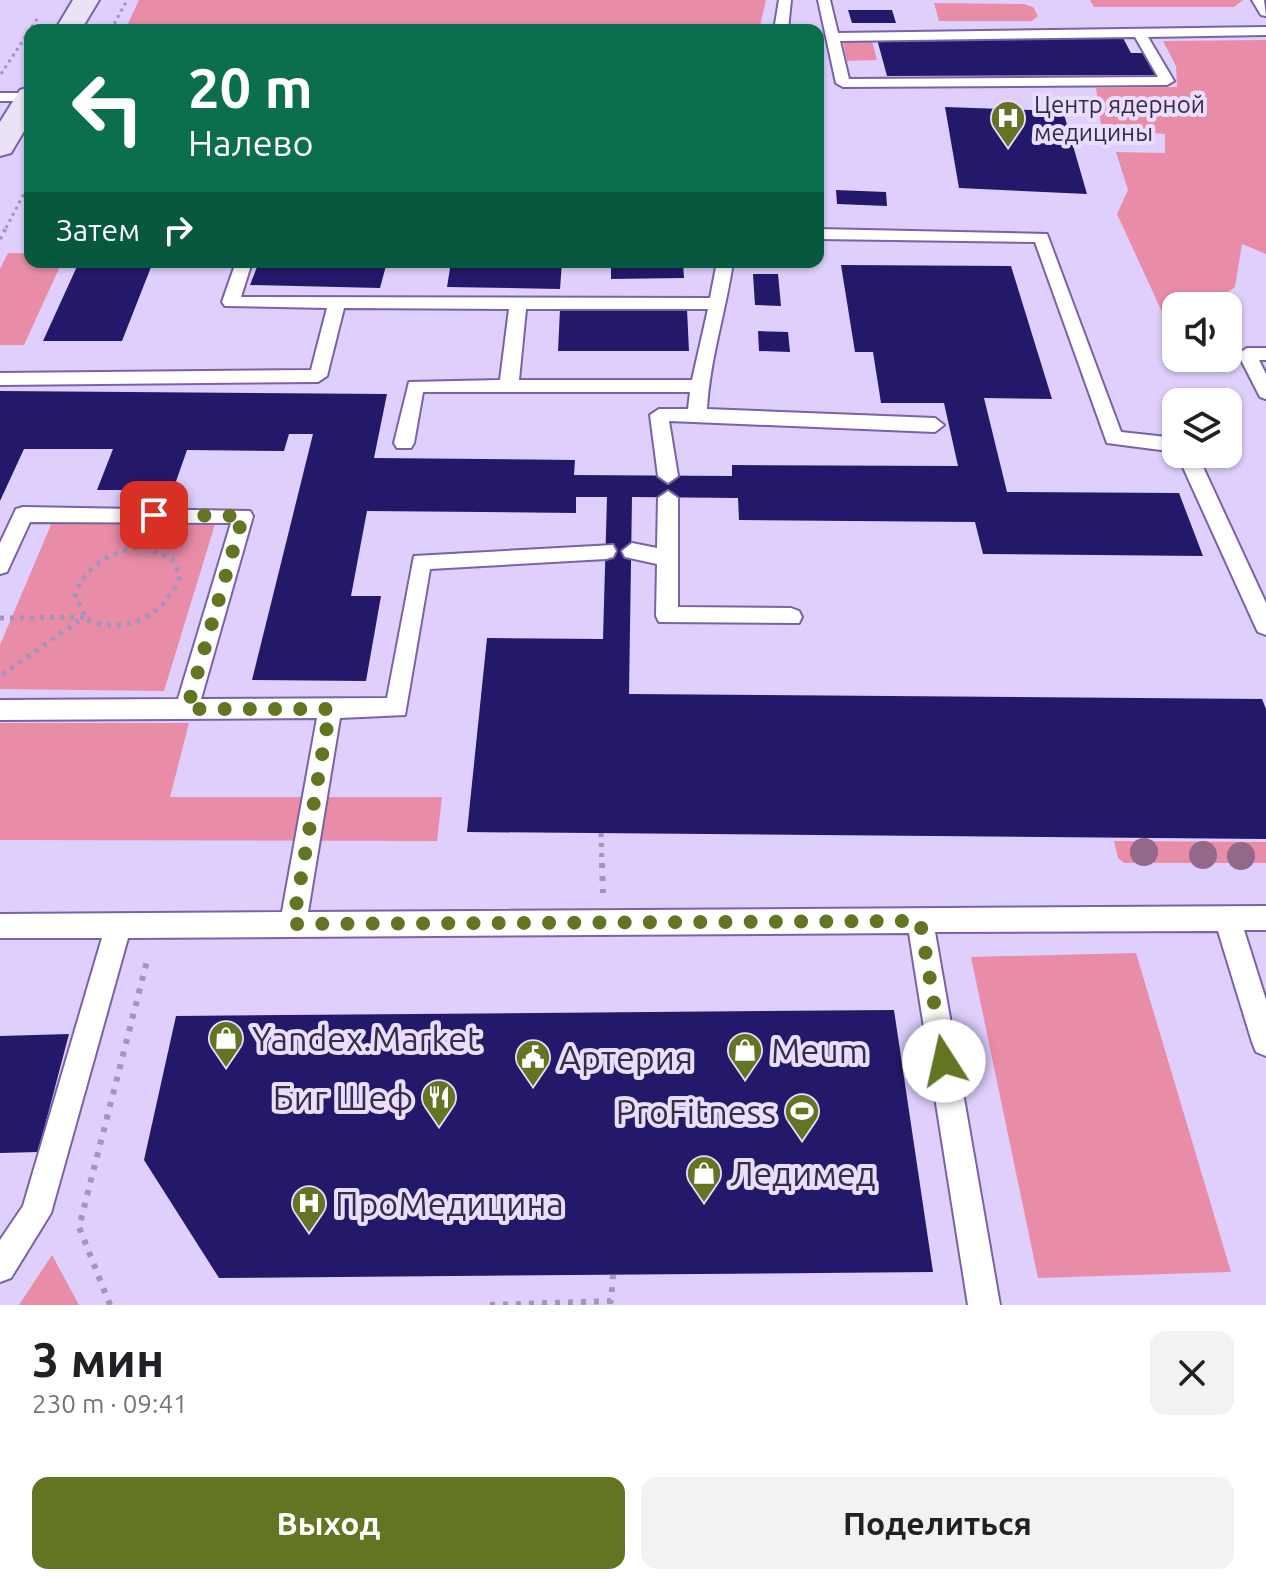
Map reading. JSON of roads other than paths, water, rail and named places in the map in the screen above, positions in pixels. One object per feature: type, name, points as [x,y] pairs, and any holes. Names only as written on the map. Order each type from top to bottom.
[{"type":"street","points":[[72,24],[86,0]]},
{"type":"street","points":[[0,147],[24,106]]},
{"type":"lane","points":[[782,24],[785,0]]},
{"type":"lane","points":[[824,0],[843,83],[1167,81],[1139,33]]},
{"type":"lane","points":[[1258,0],[1266,12]]},
{"type":"lane","points":[[832,37],[1266,31]]},
{"type":"lane","points":[[0,97],[24,96]]},
{"type":"lane","points":[[824,234],[1041,237],[1114,438],[1162,443]]},
{"type":"lane","points":[[242,268],[231,302],[720,304]]},
{"type":"lane","points":[[697,415],[698,386],[720,304],[724,268]]},
{"type":"lane","points":[[0,379],[318,376],[337,303]]},
{"type":"lane","points":[[509,385],[518,304]]},
{"type":"lane","points":[[1266,354],[1247,354],[1266,393]]},
{"type":"lane","points":[[404,443],[415,386],[698,386]]},
{"type":"lane","points":[[791,617],[667,616],[665,558],[668,487],[659,415],[935,425]]},
{"type":"lane","points":[[1193,468],[1266,626]]},
{"type":"lane","points":[[0,566],[23,514],[243,516],[187,709]]},
{"type":"lane","points":[[0,710],[397,708],[421,562],[606,551]]},
{"type":"lane","points":[[632,551],[665,558]]},
{"type":"lane","points":[[293,924],[330,709]]},
{"type":"lane","points":[[0,926],[116,933],[293,924],[1266,918]]},
{"type":"lane","points":[[1227,919],[1266,1042]]},
{"type":"lane","points":[[920,921],[984,1305]]},
{"type":"lane","points":[[0,1267],[36,1213],[116,933]]},
{"type":"place","name":"Центр ядерной медицины","points":[[1008,149]]},
{"type":"place","name":"Yandex.Market","points":[[226,1069]]},
{"type":"place","name":"Meum","points":[[745,1081]]},
{"type":"place","name":"Артерия","points":[[533,1088]]},
{"type":"place","name":"Биг Шеф","points":[[439,1128]]},
{"type":"place","name":"ProFitness","points":[[802,1142]]},
{"type":"place","name":"Ледимед","points":[[704,1204]]},
{"type":"place","name":"ПроМедицина","points":[[309,1234]]}]
